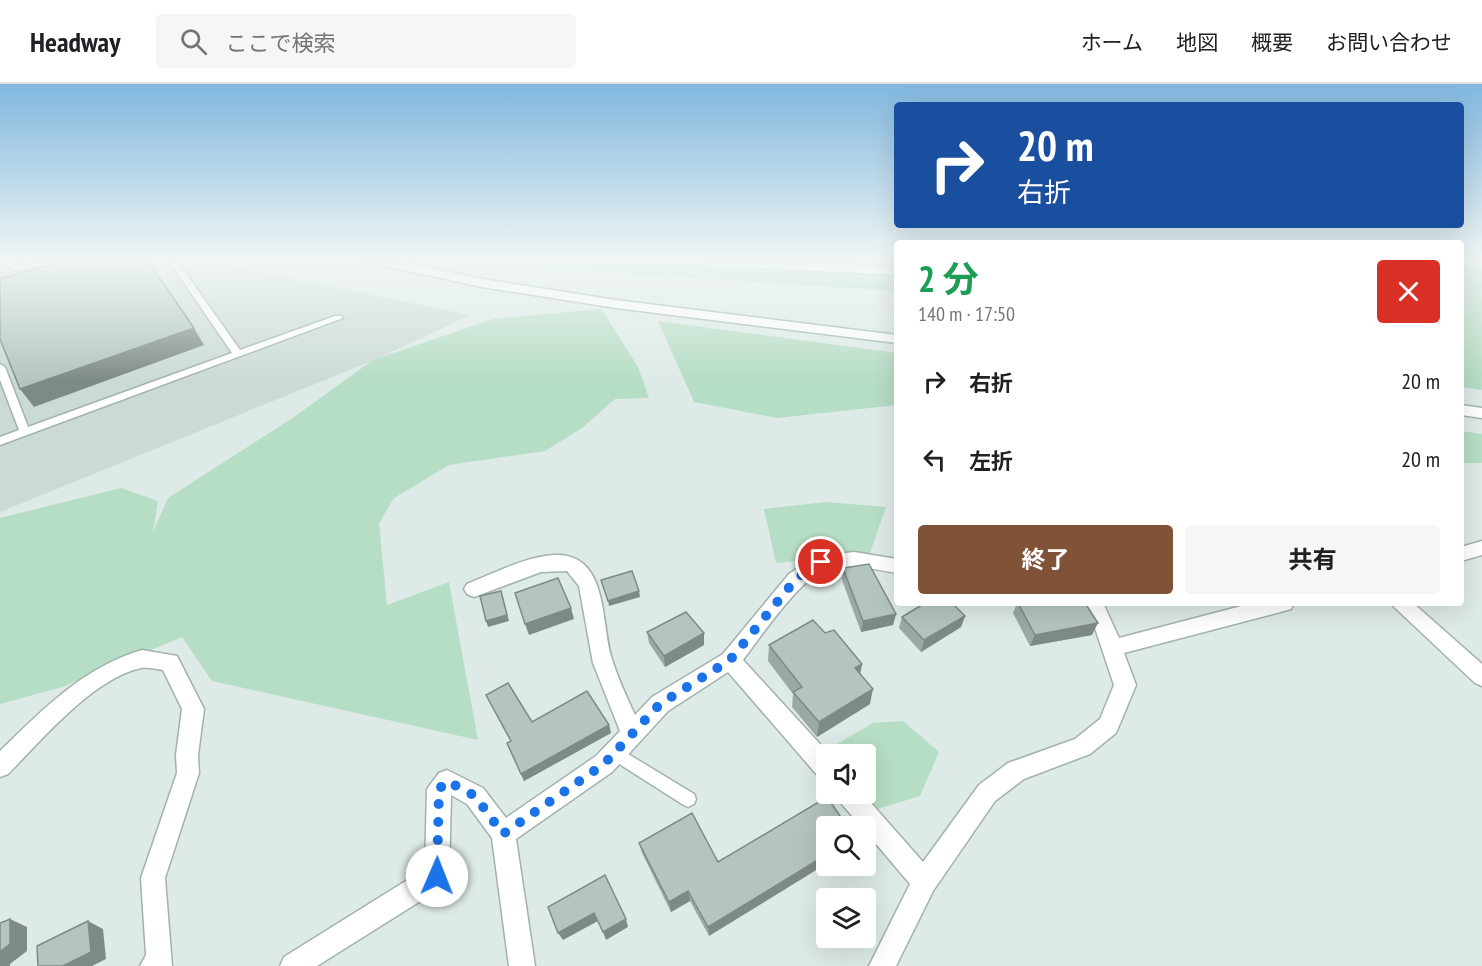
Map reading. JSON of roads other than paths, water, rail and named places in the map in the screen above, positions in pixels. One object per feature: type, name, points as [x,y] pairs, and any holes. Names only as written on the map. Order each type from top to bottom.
[{"type":"street","points":[[581,299],[894,339]]},
{"type":"street","points":[[1464,410],[1482,413]]},
{"type":"street","points":[[1464,553],[1482,548]]},
{"type":"street","points":[[503,834],[604,764],[660,704],[730,660],[796,579],[821,562],[854,559],[894,566]]},
{"type":"street","points":[[474,589],[542,565],[564,562],[581,573],[596,610],[600,653],[632,734]]},
{"type":"street","points":[[882,966],[924,882],[987,793],[1016,771],[1082,747],[1108,726],[1125,685],[1094,606]]},
{"type":"street","points":[[1112,648],[1273,606]]},
{"type":"street","points":[[1403,606],[1482,677]]},
{"type":"street","points":[[0,766],[69,699],[108,673],[142,659],[170,662],[194,709],[187,755],[188,773],[153,878],[160,962],[153,966]]},
{"type":"street","points":[[730,660],[816,757]]},
{"type":"street","points":[[294,966],[437,876],[439,789],[447,781],[475,796],[503,834],[522,966]]},
{"type":"street","points":[[857,804],[924,882]]},
{"type":"lane","points":[[200,299],[237,353]]},
{"type":"lane","points":[[0,441],[338,318]]},
{"type":"lane","points":[[0,367],[25,432]]},
{"type":"lane","points":[[615,753],[688,799]]}]
